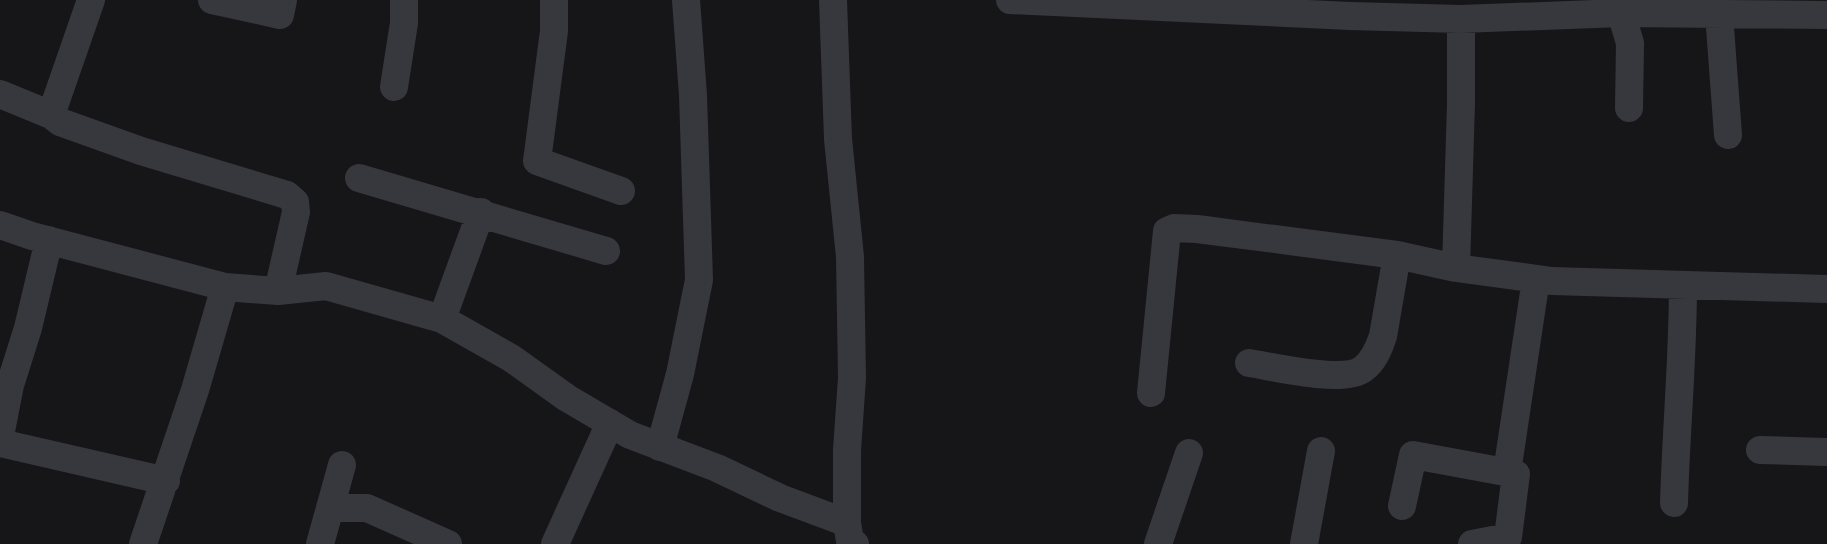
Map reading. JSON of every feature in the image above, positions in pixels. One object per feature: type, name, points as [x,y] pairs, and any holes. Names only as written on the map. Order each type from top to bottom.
[{"type":"street","points":[[51,116],[91,0]]},
{"type":"street","points":[[212,0],[280,15],[283,0]]},
{"type":"street","points":[[394,87],[404,23],[404,0]]},
{"type":"street","points":[[554,0],[554,30],[537,161],[621,191]]},
{"type":"street","points":[[660,447],[680,374],[699,280],[693,95],[686,0]]},
{"type":"street","points":[[0,225],[225,287],[278,291],[326,286],[442,319],[511,358],[567,398],[630,435],[851,534],[847,450],[852,378],[850,257],[838,139],[833,0]]},
{"type":"street","points":[[1010,0],[1340,16],[1461,19],[1621,6],[1719,14],[1827,15]]},
{"type":"street","points":[[1621,6],[1630,44],[1629,108]]},
{"type":"street","points":[[1719,14],[1728,135]]},
{"type":"street","points":[[1456,268],[1461,102],[1461,19]]},
{"type":"street","points":[[0,94],[51,116],[60,122],[141,151],[287,195],[294,202],[296,212],[278,291]]},
{"type":"street","points":[[359,178],[481,212],[606,251]]},
{"type":"street","points":[[442,319],[481,212]]},
{"type":"street","points":[[1151,393],[1167,231],[1174,228],[1197,229],[1397,255],[1456,268],[1536,279],[1827,289]]},
{"type":"street","points":[[0,436],[10,385],[28,328],[49,240]]},
{"type":"street","points":[[1249,363],[1340,375],[1362,370],[1376,353],[1383,336],[1397,255]]},
{"type":"street","points":[[1508,472],[1536,279]]},
{"type":"street","points":[[1674,503],[1683,340],[1683,285]]},
{"type":"street","points":[[143,544],[166,481],[225,287]]},
{"type":"street","points":[[555,544],[610,423]]},
{"type":"street","points":[[0,443],[166,481]]},
{"type":"street","points":[[1760,450],[1827,452]]},
{"type":"street","points":[[1304,544],[1321,451]]},
{"type":"street","points":[[1158,544],[1189,453]]},
{"type":"street","points":[[1402,506],[1413,455],[1516,474],[1508,537],[1472,544]]},
{"type":"street","points":[[320,544],[342,465]]},
{"type":"street","points":[[330,508],[367,508],[448,544]]}]
